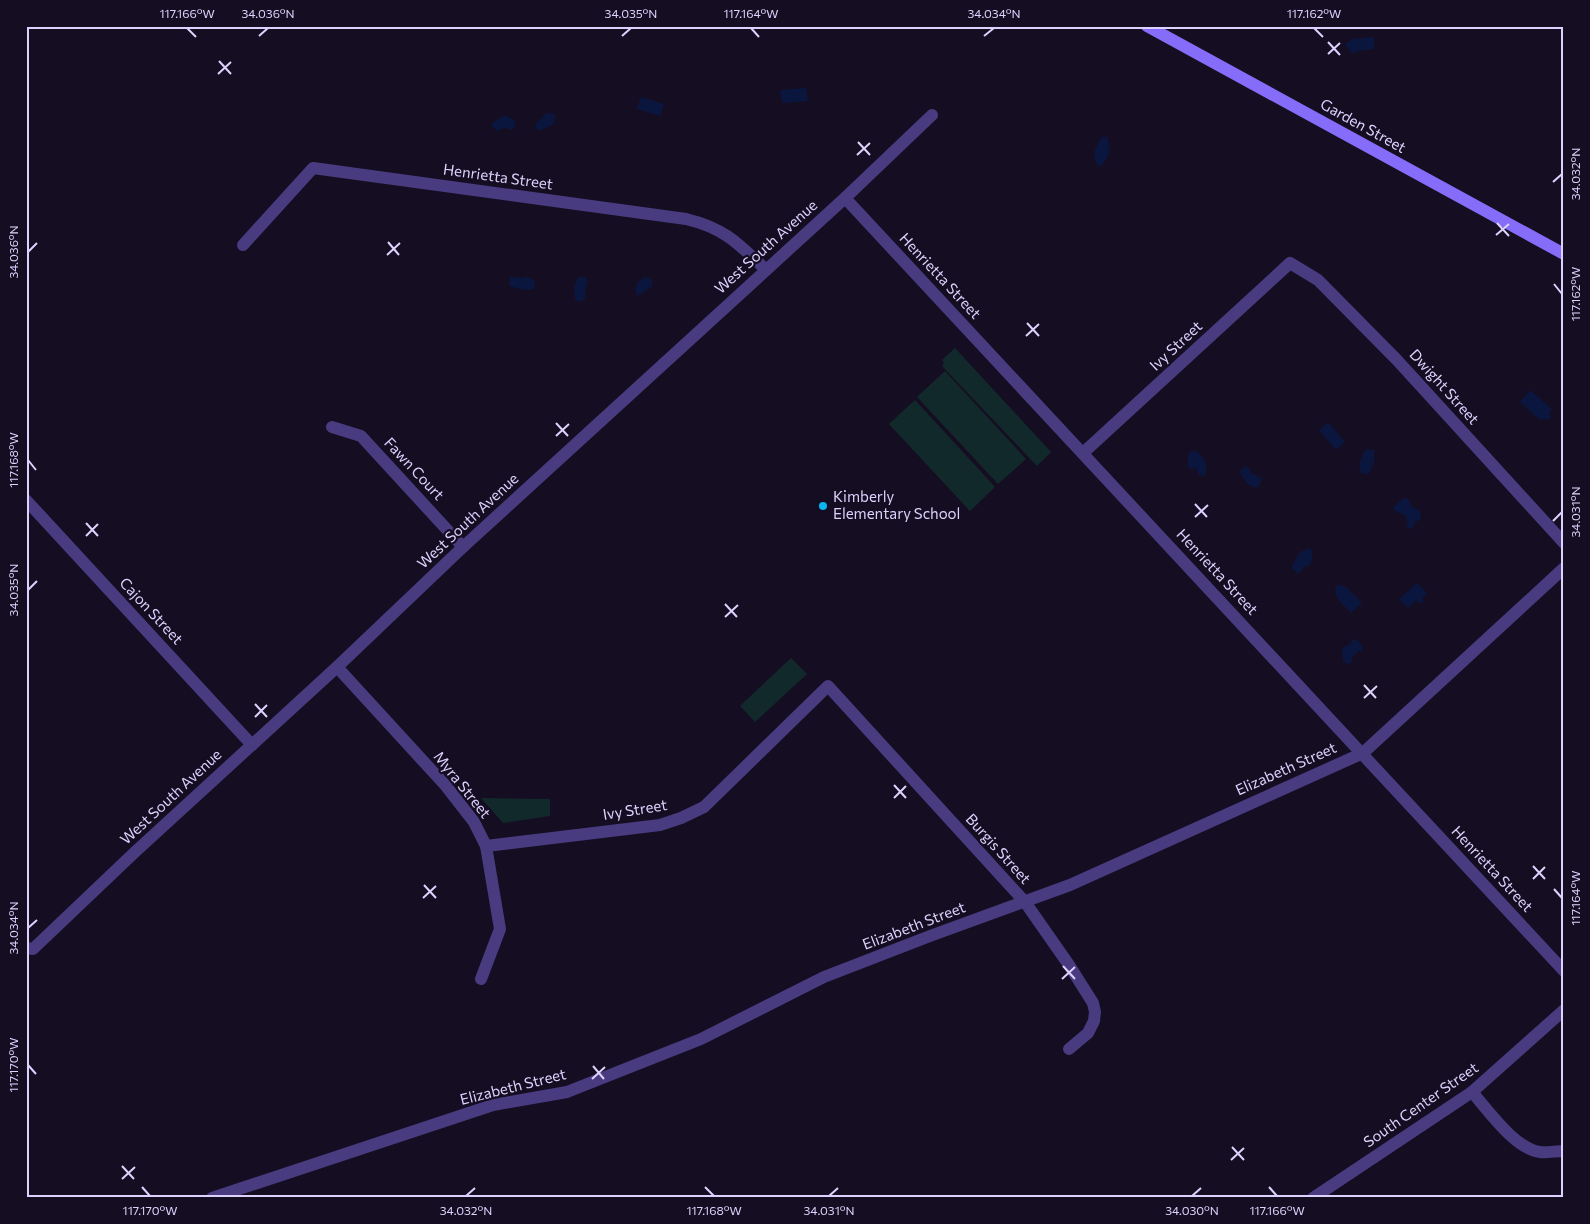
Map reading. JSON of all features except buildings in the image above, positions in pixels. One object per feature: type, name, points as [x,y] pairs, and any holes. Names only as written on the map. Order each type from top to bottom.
[{"type":"street","name":"Garden Street","points":[[1147,26],[1564,254]]},
{"type":"street","name":"West South Avenue","points":[[26,948],[33,949],[134,852],[337,668],[464,547],[845,198],[932,114]]},
{"type":"street","name":"Henrietta Street","points":[[243,245],[312,168],[704,223],[728,235],[766,270]]},
{"type":"street","name":"Henrietta Street","points":[[845,198],[1564,970]]},
{"type":"street","name":"Ivy Street","points":[[1083,453],[1290,263]]},
{"type":"street","name":"Dwight Street","points":[[1290,263],[1318,280],[1397,360],[1564,544]]},
{"type":"street","name":"Fawn Court","points":[[332,427],[361,436],[464,547]]},
{"type":"street","name":"Cajon Street","points":[[26,500],[252,744]]},
{"type":"street","name":"Elizabeth Street","points":[[212,1198],[494,1106],[567,1092],[701,1039],[824,978],[930,936],[1070,885],[1362,753],[1564,568]]},
{"type":"street","name":"Myra Street","points":[[337,668],[446,786],[474,822],[486,846],[500,929],[481,979]]},
{"type":"street","name":"Ivy Street","points":[[486,846],[660,825],[681,818],[704,807],[828,686]]},
{"type":"street","name":"Burgis Street","points":[[828,686],[1025,902],[1069,965],[1093,1003],[1094,1021],[1088,1033],[1069,1049]]},
{"type":"street","name":"South Center Street","points":[[1313,1198],[1472,1092],[1564,1010]]},
{"type":"street","points":[[1472,1092],[1516,1141],[1526,1148],[1539,1152],[1564,1151]]},
{"type":"green space","points":[[955,348],[1051,452],[1037,466],[942,366],[944,363],[942,360]]},
{"type":"green space","points":[[945,371],[1026,459],[998,484],[917,397]]},
{"type":"green space","points":[[915,400],[995,487],[970,511],[889,424]]},
{"type":"green space","points":[[791,658],[807,674],[755,722],[740,706]]},
{"type":"green space","points":[[481,798],[550,799],[550,816],[503,823]]},
{"type":"water","points":[[1374,37],[1374,49],[1356,51],[1353,54],[1345,45],[1352,39]]},
{"type":"water","points":[[806,88],[808,101],[782,103],[780,90]]},
{"type":"water","points":[[641,97],[664,104],[660,116],[637,109]]},
{"type":"water","points":[[547,113],[555,114],[554,124],[539,131],[535,128],[536,123]]},
{"type":"water","points":[[505,115],[515,121],[515,127],[512,130],[506,128],[494,129],[492,123]]},
{"type":"water","points":[[1102,137],[1107,137],[1109,149],[1105,161],[1099,167],[1096,163],[1094,152]]},
{"type":"water","points":[[526,276],[535,281],[534,289],[525,290],[509,286],[510,277],[523,278]]},
{"type":"water","points":[[580,276],[585,277],[588,281],[585,299],[579,302],[575,299],[574,289],[576,281]]},
{"type":"water","points":[[646,277],[652,280],[652,286],[638,296],[636,293],[637,284]]},
{"type":"water","points":[[1530,390],[1552,409],[1549,412],[1550,419],[1544,418],[1541,421],[1520,402]]},
{"type":"water","points":[[1328,422],[1345,442],[1336,450],[1319,430]]},
{"type":"water","points":[[1365,449],[1374,450],[1374,462],[1369,474],[1361,473],[1359,464]]},
{"type":"water","points":[[1192,451],[1196,451],[1205,462],[1205,475],[1200,476],[1195,467],[1192,470],[1188,466],[1188,455]]},
{"type":"water","points":[[1247,466],[1251,473],[1262,478],[1259,487],[1250,485],[1240,473],[1241,469]]},
{"type":"water","points":[[1407,498],[1412,507],[1420,511],[1421,519],[1414,523],[1413,528],[1406,529],[1408,522],[1405,515],[1395,511],[1393,508],[1402,499]]},
{"type":"water","points":[[1309,548],[1312,551],[1310,565],[1304,567],[1299,574],[1291,568],[1300,552]]},
{"type":"water","points":[[1417,583],[1427,593],[1422,598],[1424,601],[1420,604],[1416,600],[1408,608],[1399,599]]},
{"type":"water","points":[[1336,586],[1346,587],[1362,603],[1351,613],[1337,597]]},
{"type":"water","points":[[1353,639],[1360,643],[1363,651],[1358,651],[1352,657],[1352,663],[1347,664],[1343,661],[1342,648],[1350,644]]},
{"type":"place","name":"Kimberly Elementary School","points":[[823,506]]}]
